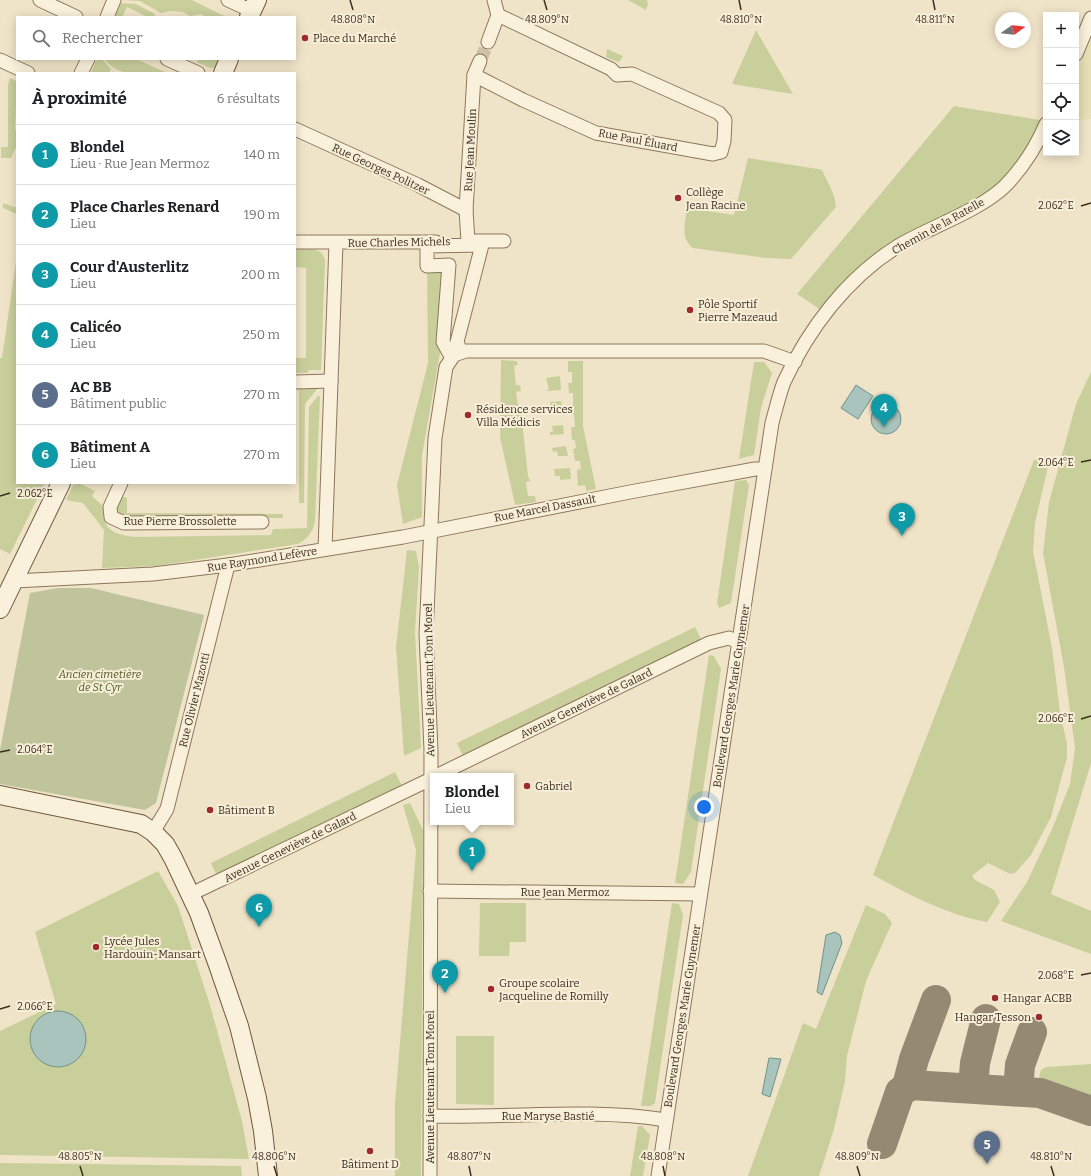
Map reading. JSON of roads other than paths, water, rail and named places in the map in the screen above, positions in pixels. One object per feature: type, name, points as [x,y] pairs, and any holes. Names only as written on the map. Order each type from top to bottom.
[{"type":"street","points":[[40,0],[74,16]]},
{"type":"street","points":[[107,16],[114,0]]},
{"type":"street","points":[[228,0],[253,9]]},
{"type":"street","points":[[488,42],[498,15],[494,0]]},
{"type":"street","name":"Rue Paul Éluard","points":[[474,76],[596,133],[713,154],[721,152],[725,130],[725,120],[719,113],[632,74],[617,76],[611,69],[498,15]]},
{"type":"street","points":[[1078,48],[1091,18]]},
{"type":"street","points":[[0,60],[26,72]]},
{"type":"street","points":[[82,72],[88,60]]},
{"type":"street","points":[[169,60],[196,72]]},
{"type":"street","points":[[223,72],[229,60]]},
{"type":"street","name":"Rue Jean Moulin","points":[[468,240],[466,210],[474,76],[480,61]]},
{"type":"street","name":"Rue Georges Politzer","points":[[296,129],[418,185],[466,210]]},
{"type":"street","name":"Chemin de la Ratelle","points":[[795,362],[820,319],[852,283],[896,247],[975,206],[1003,187],[1029,156],[1043,130]]},
{"type":"street","name":"Rue Charles Michels","points":[[296,242],[504,241]]},
{"type":"street","name":"Rue Raymond Lefèvre","points":[[14,582],[153,574],[228,565],[325,549],[336,242]]},
{"type":"street","points":[[482,245],[458,342],[459,347],[449,353],[443,342],[449,265],[427,266],[427,246],[482,245]]},
{"type":"street","name":"Avenue Lieutenant Tom Morel","points":[[433,773],[426,634],[435,438],[446,367],[454,355],[466,351],[764,351],[795,362]]},
{"type":"street","name":"Boulevard Georges Marie Guynemer","points":[[658,1176],[772,422],[784,383],[795,362]]},
{"type":"street","points":[[296,382],[331,381]]},
{"type":"street","name":"Rue Marcel Dassault","points":[[325,549],[431,531],[755,469],[765,469]]},
{"type":"street","points":[[0,609],[61,484]]},
{"type":"street","name":"Rue Pierre Brossolette","points":[[122,484],[110,507],[112,517],[117,521],[262,522]]},
{"type":"street","name":"Rue Olivier Mazotti","points":[[153,832],[167,809],[228,565]]},
{"type":"street","name":"Avenue Geneviève de Galard","points":[[441,773],[710,643],[729,638],[738,642]]},
{"type":"street","name":"Avenue Geneviève de Galard","points":[[191,894],[430,778]]},
{"type":"street","points":[[0,795],[140,824],[153,832],[165,844],[191,894],[239,1026],[257,1098],[263,1131],[268,1176]]},
{"type":"street","name":"Avenue Lieutenant Tom Morel","points":[[430,1176],[430,891],[432,825]]},
{"type":"street","name":"Rue Jean Mermoz","points":[[430,891],[700,894]]},
{"type":"street","name":"Rue Maryse Bastié","points":[[430,1116],[599,1115],[648,1116],[666,1120]]},
{"type":"water","points":[[856,385],[873,396],[858,419],[841,408]]},
{"type":"water","points":[[886,404],[897,408],[901,419],[897,430],[886,434],[875,430],[871,419],[875,408]]},
{"type":"water","points":[[835,932],[840,935],[842,943],[822,995],[817,992],[826,935]]},
{"type":"water","points":[[58,1011],[69,1013],[78,1019],[84,1028],[86,1039],[84,1050],[78,1059],[69,1065],[58,1067],[47,1065],[38,1059],[32,1050],[30,1039],[32,1028],[38,1019],[47,1013]]},
{"type":"water","points":[[769,1058],[781,1059],[770,1097],[762,1094]]},
{"type":"tunnel","points":[[480,61],[488,42]]},
{"type":"place","name":"Place du Marché","points":[[305,38]]},
{"type":"place","name":"Collège Jean Racine","points":[[678,198]]},
{"type":"place","name":"Pôle Sportif Pierre Mazeaud","points":[[690,310]]},
{"type":"place","name":"Résidence services Villa Médicis","points":[[468,415]]},
{"type":"place","name":"Calicéo","points":[[884,427]]},
{"type":"place","name":"Cour d'Austerlitz","points":[[902,536]]},
{"type":"place","name":"Gabriel","points":[[527,786]]},
{"type":"place","name":"Bâtiment B","points":[[210,810]]},
{"type":"place","name":"Blondel","points":[[472,871]]},
{"type":"place","name":"Bâtiment A","points":[[259,927]]},
{"type":"place","name":"Lycée Jules Hardouin-Mansart","points":[[96,947]]},
{"type":"place","name":"Groupe scolaire Jacqueline de Romilly","points":[[491,989]]},
{"type":"place","name":"Place Charles Renard","points":[[445,993]]},
{"type":"place","name":"Hangar ACBB","points":[[995,998]]},
{"type":"place","name":"Hangar Tesson","points":[[1039,1017]]},
{"type":"place","name":"Bâtiment D","points":[[370,1151]]},
{"type":"place","name":"AC BB","points":[[987,1164]]},
{"type":"park label","name":"Ancien cimetière de St Cyr","points":[[100,680]]}]
